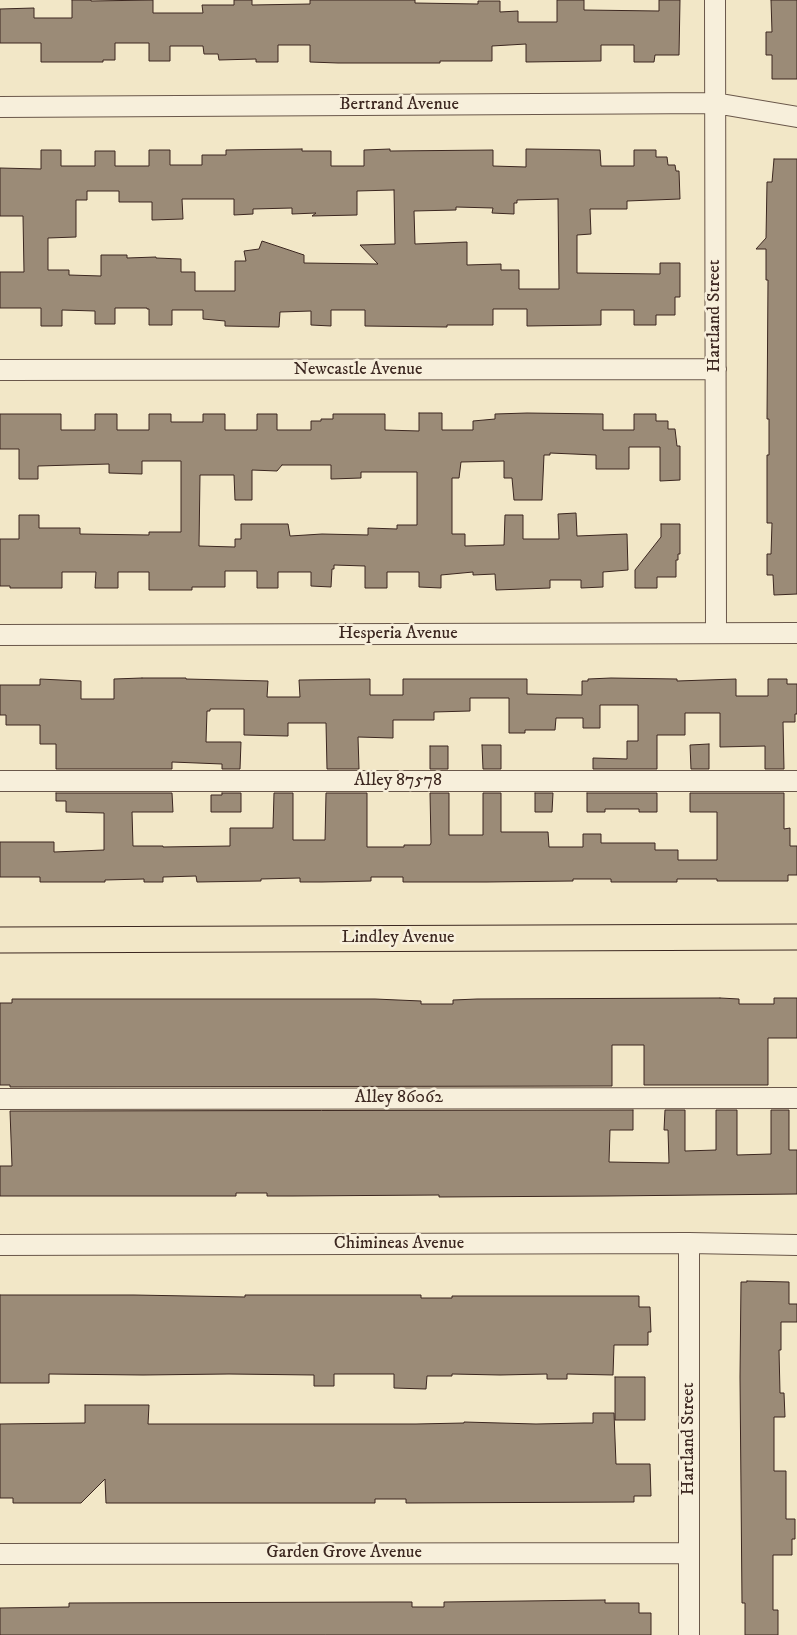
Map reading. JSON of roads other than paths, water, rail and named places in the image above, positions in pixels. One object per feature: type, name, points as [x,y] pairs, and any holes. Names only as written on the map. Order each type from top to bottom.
[{"type":"main road","name":"Lindley Avenue","points":[[0,940],[797,936]]},
{"type":"street","name":"Hartland Street","points":[[715,0],[716,633]]},
{"type":"street","name":"Bertrand Avenue","points":[[0,107],[715,103],[797,117]]},
{"type":"street","name":"Newcastle Avenue","points":[[0,370],[716,369]]},
{"type":"street","name":"Hesperia Avenue","points":[[0,635],[797,633]]},
{"type":"street","name":"Alley 87578","points":[[0,781],[797,781]]},
{"type":"street","name":"Alley 86062","points":[[0,1099],[797,1098]]},
{"type":"street","name":"Hartland Street","points":[[689,1635],[690,1243]]},
{"type":"street","name":"Chimineas Avenue","points":[[0,1245],[797,1244]]},
{"type":"street","name":"Garden Grove Avenue","points":[[0,1554],[688,1553]]}]
